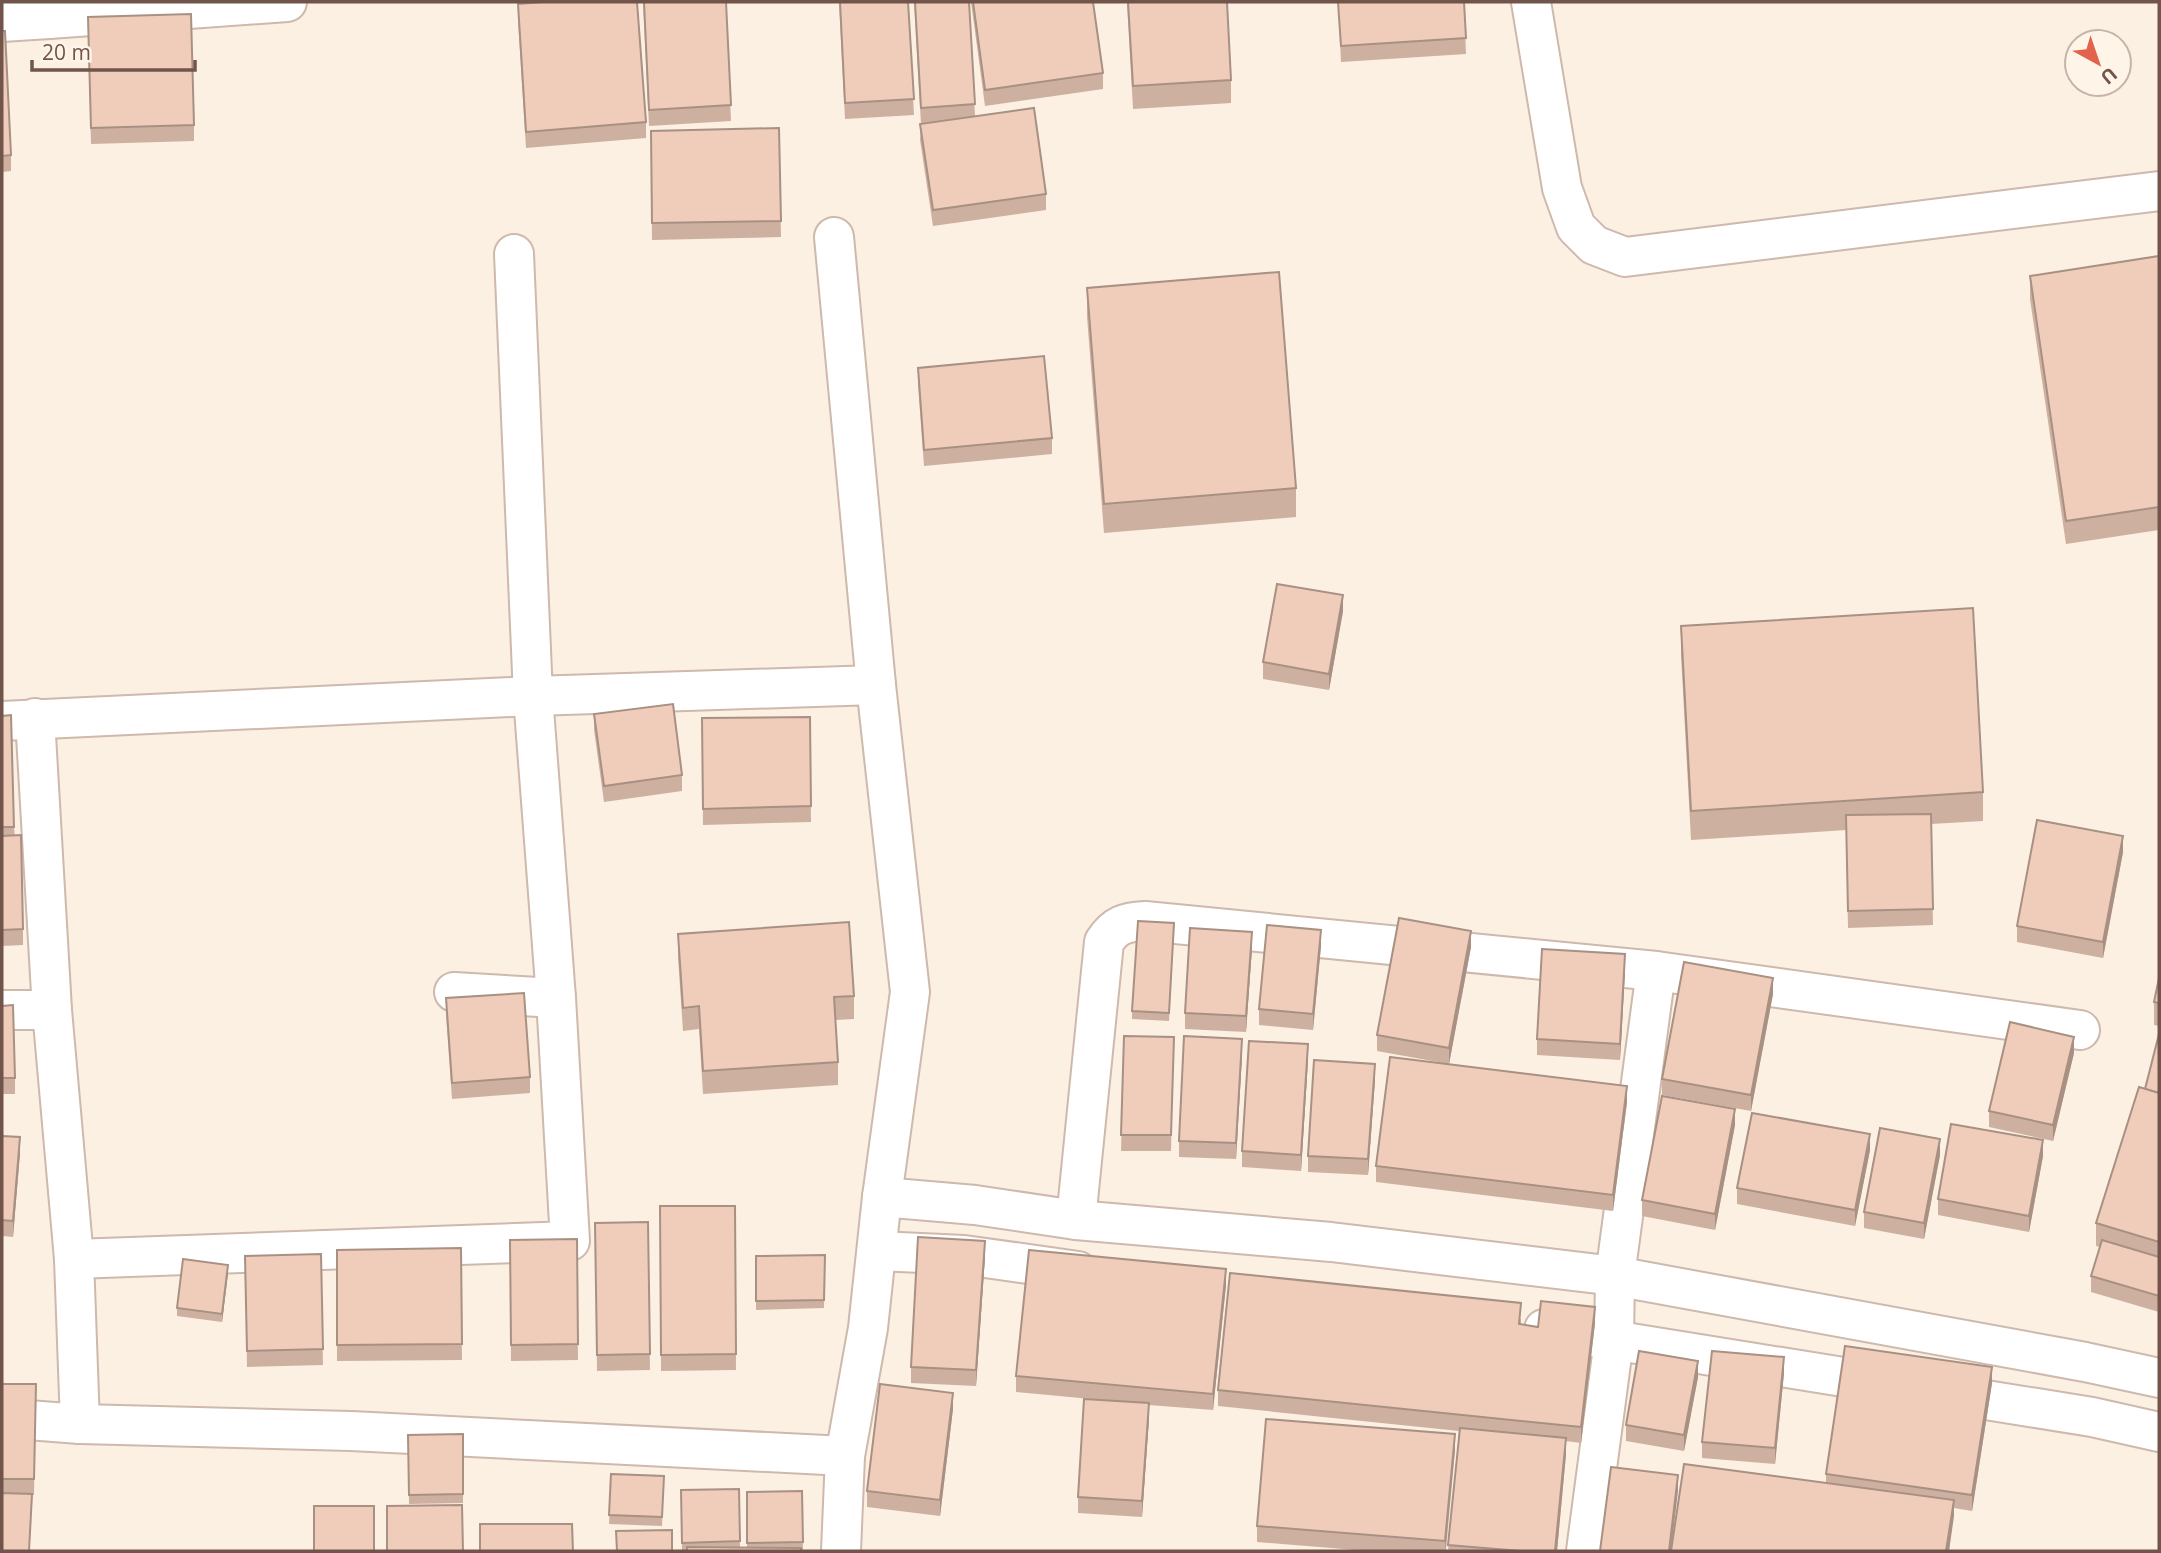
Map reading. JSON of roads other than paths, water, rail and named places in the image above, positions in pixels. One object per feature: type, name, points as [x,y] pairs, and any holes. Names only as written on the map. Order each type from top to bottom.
[{"type":"street","points":[[2,22],[49,10],[287,2]]},
{"type":"street","points":[[1531,2],[1562,188],[1576,227],[1594,246],[1625,257],[2159,191]]},
{"type":"street","points":[[834,237],[876,685],[911,992],[882,1197],[868,1328],[845,1456],[841,1551]]},
{"type":"street","points":[[74,1259],[570,1241],[556,998],[533,696],[514,254]]},
{"type":"street","points":[[80,1424],[74,1259],[52,1010],[18,720],[533,696],[876,685]]},
{"type":"street","points":[[1076,1220],[1104,942],[1113,929],[1127,922],[1656,971],[2080,1030]]},
{"type":"street","points":[[1586,1551],[1614,1340],[1615,1276],[1656,971]]},
{"type":"street","points":[[454,992],[556,998]]},
{"type":"street","points":[[2,1010],[52,1010]]},
{"type":"street","points":[[882,1197],[975,1205],[1076,1220],[1331,1242],[1615,1276],[2159,1378]]},
{"type":"street","points":[[878,1251],[964,1255],[1118,1275]]},
{"type":"street","points":[[1507,1324],[2092,1417],[2159,1432]]},
{"type":"street","points":[[2,1419],[80,1424],[351,1431],[845,1456]]}]
